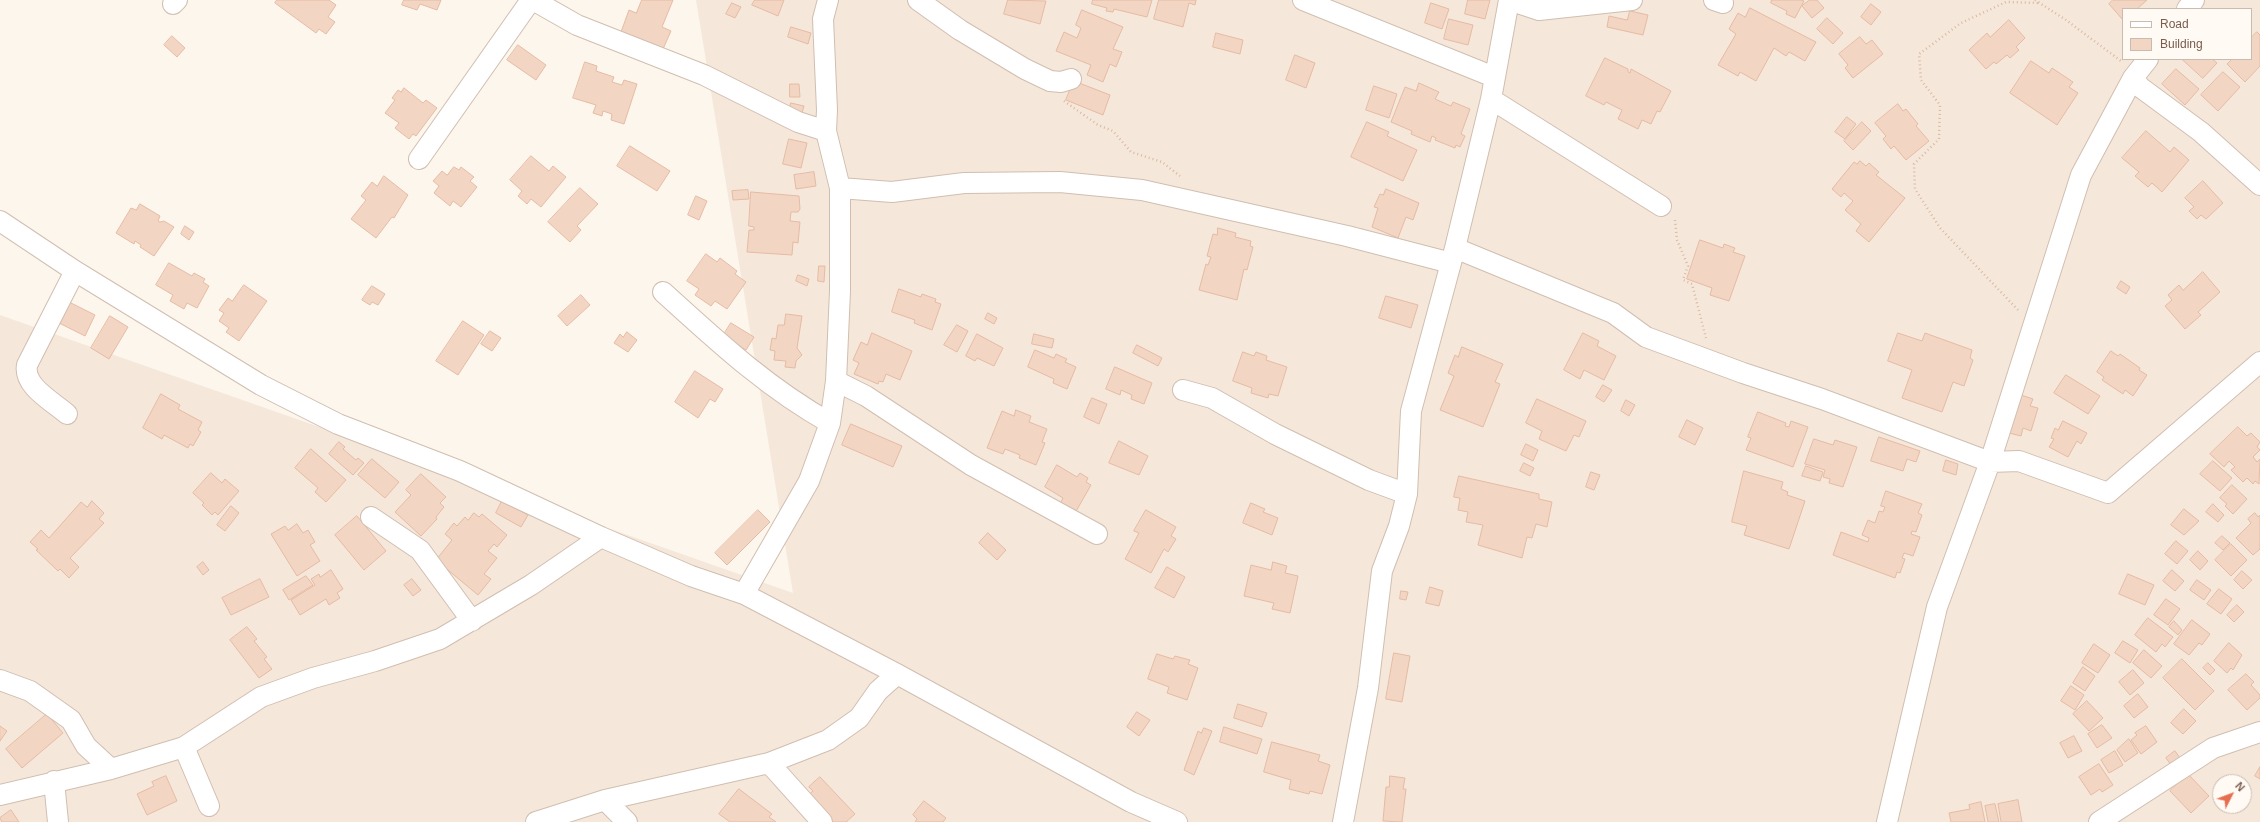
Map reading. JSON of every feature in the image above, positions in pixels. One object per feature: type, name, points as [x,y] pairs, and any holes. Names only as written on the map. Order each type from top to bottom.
[{"type":"street","points":[[419,159],[532,0],[577,25],[704,75],[798,122],[826,131]]},
{"type":"street","points":[[744,594],[810,480],[830,423],[836,381],[840,291],[840,188],[826,131],[827,110],[823,19],[828,0]]},
{"type":"street","points":[[918,0],[960,30],[1050,81],[1061,82],[1071,79]]},
{"type":"street","points":[[1303,0],[1494,77]]},
{"type":"street","points":[[1343,822],[1368,688],[1382,571],[1400,526],[1408,494],[1411,411],[1453,256],[1491,99],[1509,0],[1539,10],[1632,0]]},
{"type":"street","points":[[2188,8],[2194,0]]},
{"type":"street","points":[[1887,822],[1937,607],[1990,462],[2032,325],[2081,175],[2133,78],[2147,60]]},
{"type":"street","points":[[2133,78],[2140,87],[2200,132],[2260,185]]},
{"type":"street","points":[[1491,99],[1661,206]]},
{"type":"street","points":[[840,188],[892,192],[964,183],[1060,182],[1107,185],[1142,190],[1332,233],[1453,256],[1613,313],[1646,337],[1744,373],[1822,399],[1990,462],[2019,461],[2108,493],[2260,362]]},
{"type":"street","points":[[0,221],[75,272],[261,385],[338,424],[460,471],[601,537],[691,576],[744,594],[897,674],[1131,802],[1177,822]]},
{"type":"street","points":[[67,414],[29,382],[25,374],[27,365],[75,272]]},
{"type":"street","points":[[663,292],[741,362],[795,403],[830,423]]},
{"type":"street","points":[[836,381],[866,396],[971,465],[1097,534]]},
{"type":"street","points":[[1183,390],[1212,398],[1275,434],[1369,480],[1408,494]]},
{"type":"street","points":[[371,517],[420,550],[472,621]]},
{"type":"street","points":[[0,795],[54,781],[111,769],[184,747],[261,697],[312,678],[375,661],[440,639],[472,621],[601,537]]},
{"type":"street","points":[[536,822],[605,800],[769,763],[828,740],[859,718],[878,691],[897,674]]},
{"type":"street","points":[[0,680],[30,691],[71,720],[86,746],[111,769]]},
{"type":"street","points":[[2099,822],[2213,748],[2260,732]]},
{"type":"street","points":[[184,747],[209,806]]},
{"type":"street","points":[[769,763],[822,822]]},
{"type":"street","points":[[54,781],[58,822]]},
{"type":"street","points":[[605,800],[627,822]]},
{"type":"path","points":[[2035,0],[2066,20],[2124,63],[2133,78]]},
{"type":"path","points":[[2032,325],[1940,228],[1915,189],[1914,164],[1939,139],[1940,105],[1921,80],[1919,54],[1960,23],[2006,2],[2039,3]]},
{"type":"path","points":[[1050,81],[1065,103],[1098,124],[1113,131],[1131,152],[1162,162],[1184,180]]},
{"type":"path","points":[[1661,206],[1675,216],[1677,240],[1688,266],[1683,280],[1692,284],[1708,343]]},
{"type":"shaded area","points":[[696,0],[2260,0],[2260,822],[0,822],[0,315],[793,593]]},
{"type":"building","points":[[277,0],[329,0],[336,5],[328,17],[335,22],[326,34],[319,29],[316,33],[275,3]]},
{"type":"building","points":[[404,0],[441,0],[437,10],[420,4],[417,10],[402,5]]},
{"type":"building","points":[[642,0],[673,0],[662,27],[671,31],[663,49],[621,32],[629,10],[636,13]]},
{"type":"building","points":[[755,0],[784,0],[778,16],[752,5]]},
{"type":"building","points":[[1008,0],[1046,1],[1040,24],[1004,14]]},
{"type":"building","points":[[1093,0],[1152,0],[1147,17],[1114,9],[1113,12],[1106,11],[1107,8],[1092,4]]},
{"type":"building","points":[[1159,0],[1196,0],[1195,5],[1189,3],[1183,27],[1154,19]]},
{"type":"building","points":[[1468,0],[1490,0],[1485,19],[1465,14]]},
{"type":"building","points":[[1772,0],[1804,1],[1795,18],[1786,14],[1787,11],[1771,3]]},
{"type":"building","points":[[1810,0],[1817,0],[1824,8],[1812,18],[1802,6]]},
{"type":"building","points":[[2113,0],[2147,0],[2138,8],[2122,8],[2122,19],[2109,4]]},
{"type":"building","points":[[732,3],[741,7],[735,18],[726,14]]},
{"type":"building","points":[[1431,3],[1449,9],[1442,29],[1425,23]]},
{"type":"building","points":[[1871,4],[1881,12],[1871,25],[1861,17]]},
{"type":"building","points":[[1750,8],[1816,42],[1805,61],[1789,52],[1786,56],[1774,48],[1756,81],[1740,72],[1738,76],[1718,65],[1736,34],[1729,29],[1738,13],[1745,17]]},
{"type":"building","points":[[1082,10],[1123,27],[1113,49],[1122,52],[1116,67],[1110,64],[1103,82],[1087,75],[1091,65],[1056,51],[1064,32],[1077,38],[1081,28],[1076,25]]},
{"type":"building","points":[[1630,11],[1648,15],[1643,35],[1607,27],[1609,16],[1627,20]]},
{"type":"building","points":[[1827,18],[1843,33],[1833,44],[1817,29]]},
{"type":"building","points":[[1449,19],[1473,25],[1468,45],[1444,39]]},
{"type":"building","points":[[2009,20],[2025,38],[2016,47],[2019,50],[2010,58],[2007,55],[1996,64],[1994,62],[1986,69],[1969,50],[1987,33],[1990,37]]},
{"type":"building","points":[[791,27],[811,33],[808,44],[788,37]]},
{"type":"building","points":[[2257,32],[2260,35],[2260,66],[2245,82],[2227,64],[2231,60],[2252,60],[2252,37]]},
{"type":"building","points":[[1216,33],[1243,40],[1240,54],[1213,47]]},
{"type":"building","points":[[172,36],[185,48],[177,57],[164,45]]},
{"type":"building","points":[[1860,37],[1866,44],[1872,40],[1883,54],[1853,78],[1845,68],[1848,65],[1839,54]]},
{"type":"building","points":[[518,45],[546,65],[536,80],[507,60]]},
{"type":"building","points":[[1295,55],[1315,63],[1306,88],[1286,80]]},
{"type":"building","points":[[1605,58],[1628,69],[1628,72],[1630,73],[1631,69],[1671,91],[1660,112],[1657,111],[1651,124],[1642,120],[1638,129],[1618,119],[1622,110],[1606,102],[1604,105],[1586,96]]},
{"type":"building","points":[[2183,60],[2213,60],[2217,63],[2203,78]]},
{"type":"building","points":[[2031,61],[2049,73],[2052,68],[2073,82],[2069,87],[2078,93],[2057,125],[2010,93]]},
{"type":"building","points":[[585,62],[597,66],[596,71],[614,77],[612,82],[622,85],[624,80],[637,84],[624,124],[611,120],[612,114],[603,111],[602,116],[593,113],[596,105],[573,98]]},
{"type":"building","points":[[2176,69],[2199,89],[2185,105],[2162,84]]},
{"type":"building","points":[[2223,72],[2240,87],[2218,111],[2201,95]]},
{"type":"building","points":[[1074,81],[1110,95],[1103,115],[1066,100]]},
{"type":"building","points":[[1419,83],[1439,92],[1435,99],[1451,106],[1453,102],[1470,109],[1461,134],[1465,136],[1460,147],[1456,145],[1455,148],[1435,140],[1436,138],[1432,136],[1430,142],[1411,134],[1412,131],[1391,122],[1405,87],[1416,91]]},
{"type":"building","points":[[790,84],[799,84],[800,97],[790,97]]},
{"type":"building","points":[[1374,86],[1397,94],[1389,118],[1366,110]]},
{"type":"building","points":[[404,88],[423,103],[426,100],[437,108],[416,136],[413,134],[409,139],[395,128],[399,123],[385,113],[395,100],[392,98],[398,90],[401,92]]},
{"type":"building","points":[[791,103],[804,106],[801,116],[789,113]]},
{"type":"building","points":[[1898,104],[1903,111],[1906,109],[1918,124],[1916,126],[1929,141],[1906,160],[1894,146],[1891,149],[1883,139],[1886,136],[1875,123]]},
{"type":"building","points":[[1847,117],[1856,124],[1845,139],[1835,132]]},
{"type":"building","points":[[1367,122],[1389,132],[1387,136],[1417,150],[1403,181],[1351,157]]},
{"type":"building","points":[[1862,122],[1871,131],[1853,150],[1844,141]]},
{"type":"building","points":[[2146,131],[2170,152],[2174,147],[2189,160],[2162,192],[2152,183],[2148,187],[2135,176],[2139,172],[2122,158]]},
{"type":"building","points":[[789,139],[807,143],[801,168],[783,164]]},
{"type":"building","points":[[630,146],[670,171],[657,191],[617,166]]},
{"type":"building","points":[[531,156],[549,171],[553,166],[566,177],[541,207],[531,199],[527,204],[518,196],[522,191],[510,180]]},
{"type":"building","points":[[1860,161],[1866,166],[1869,163],[1879,172],[1876,175],[1905,198],[1869,242],[1856,231],[1861,224],[1845,210],[1853,201],[1844,193],[1841,197],[1832,189],[1854,162],[1857,164]]},
{"type":"building","points":[[454,167],[459,170],[461,167],[474,177],[470,181],[477,187],[461,207],[453,201],[450,206],[434,193],[439,186],[433,181],[442,171],[447,175]]},
{"type":"building","points":[[814,172],[816,186],[796,189],[794,175]]},
{"type":"building","points":[[384,176],[408,195],[394,218],[392,217],[376,238],[351,219],[366,200],[361,196],[372,182],[377,186]]},
{"type":"building","points":[[2203,181],[2223,203],[2206,219],[2201,215],[2197,219],[2189,211],[2194,207],[2185,198]]},
{"type":"building","points":[[580,188],[598,204],[577,226],[581,230],[570,242],[548,222]]},
{"type":"building","points":[[1386,189],[1419,203],[1413,220],[1406,217],[1398,238],[1372,227],[1378,208],[1374,207],[1380,194],[1383,195]]},
{"type":"building","points":[[748,190],[749,199],[733,200],[732,191]]},
{"type":"building","points":[[751,192],[799,196],[800,209],[798,212],[791,212],[790,221],[800,222],[798,243],[793,242],[792,255],[747,252],[749,230],[754,230],[754,227],[749,226]]},
{"type":"building","points":[[696,196],[707,201],[699,220],[688,215]]},
{"type":"building","points":[[140,204],[160,216],[158,221],[164,221],[174,227],[154,256],[140,247],[141,245],[135,241],[134,244],[116,233],[131,208],[136,210]]},
{"type":"building","points":[[185,226],[194,232],[189,240],[181,234]]},
{"type":"building","points":[[1218,228],[1236,233],[1235,237],[1251,241],[1250,246],[1253,247],[1247,270],[1244,269],[1237,300],[1199,290],[1206,264],[1208,265],[1211,257],[1207,256],[1213,234],[1217,235]]},
{"type":"building","points":[[1700,240],[1723,248],[1724,244],[1735,248],[1733,252],[1745,256],[1729,301],[1710,295],[1712,288],[1687,279]]},
{"type":"building","points":[[706,254],[717,262],[720,258],[737,271],[735,274],[746,282],[727,309],[715,301],[711,306],[695,295],[699,289],[687,281]]},
{"type":"building","points":[[169,263],[192,276],[194,273],[205,279],[203,282],[209,286],[197,308],[187,303],[184,309],[170,301],[173,295],[156,285]]},
{"type":"building","points":[[819,266],[825,266],[824,282],[818,281]]},
{"type":"building","points":[[2203,272],[2220,292],[2198,312],[2201,315],[2185,329],[2165,306],[2172,300],[2168,295],[2179,285],[2183,290]]},
{"type":"building","points":[[798,275],[809,279],[807,286],[796,281]]},
{"type":"building","points":[[2121,281],[2130,287],[2126,294],[2117,288]]},
{"type":"building","points":[[244,285],[267,301],[239,341],[226,332],[229,328],[219,321],[224,313],[219,310],[228,298],[232,301]]},
{"type":"building","points":[[372,286],[385,294],[378,305],[372,302],[370,305],[362,300]]},
{"type":"building","points":[[899,289],[921,297],[922,294],[936,299],[935,302],[941,304],[932,330],[914,323],[915,320],[892,312]]},
{"type":"building","points":[[581,295],[590,305],[567,326],[558,316]]},
{"type":"building","points":[[1386,296],[1418,305],[1411,328],[1379,318]]},
{"type":"building","points":[[65,300],[95,315],[85,336],[55,321]]},
{"type":"building","points":[[988,313],[997,318],[994,324],[985,319]]},
{"type":"building","points":[[786,314],[802,316],[797,348],[802,355],[796,361],[795,368],[785,367],[786,361],[774,360],[775,351],[770,350],[772,338],[776,339],[778,325],[784,325]]},
{"type":"building","points":[[110,316],[128,327],[109,359],[91,348]]},
{"type":"building","points":[[463,321],[484,335],[458,375],[436,361]]},
{"type":"building","points":[[731,323],[754,337],[746,350],[723,336]]},
{"type":"building","points":[[957,325],[968,331],[957,352],[944,345]]},
{"type":"building","points":[[490,331],[501,338],[492,351],[481,344]]},
{"type":"building","points":[[627,332],[637,340],[628,352],[614,343],[620,334],[623,337]]},
{"type":"building","points":[[872,333],[912,351],[900,380],[886,374],[883,382],[879,381],[878,384],[854,374],[859,363],[853,360],[861,342],[867,345]]},
{"type":"building","points":[[1583,333],[1599,341],[1597,346],[1616,356],[1604,380],[1584,370],[1580,379],[1564,370]]},
{"type":"building","points":[[1898,333],[1922,341],[1925,333],[1972,350],[1970,358],[1973,360],[1964,386],[1953,382],[1942,412],[1902,398],[1912,370],[1888,361]]},
{"type":"building","points":[[977,334],[1003,348],[994,366],[977,358],[975,361],[966,356]]},
{"type":"building","points":[[1034,334],[1054,339],[1052,348],[1032,344]]},
{"type":"building","points":[[1137,345],[1162,358],[1158,366],[1133,353]]},
{"type":"building","points":[[1462,347],[1503,364],[1495,382],[1500,384],[1483,427],[1440,410],[1454,376],[1448,373],[1455,355],[1458,357]]},
{"type":"building","points":[[1035,350],[1054,358],[1056,354],[1067,359],[1065,362],[1076,367],[1067,389],[1053,383],[1054,379],[1028,367]]},
{"type":"building","points":[[2111,351],[2118,356],[2120,354],[2140,368],[2139,370],[2147,375],[2133,396],[2125,390],[2123,394],[2102,380],[2104,377],[2097,372]]},
{"type":"building","points":[[1243,352],[1254,356],[1256,352],[1267,356],[1266,360],[1287,367],[1278,396],[1269,394],[1268,398],[1251,393],[1252,388],[1233,381]]},
{"type":"building","points":[[1115,367],[1152,383],[1144,404],[1131,399],[1132,395],[1121,390],[1120,395],[1106,389]]},
{"type":"building","points":[[695,371],[723,389],[715,402],[710,399],[698,418],[675,402]]},
{"type":"building","points":[[2066,375],[2100,396],[2088,414],[2054,393]]},
{"type":"building","points":[[1603,385],[1612,390],[1604,402],[1596,397]]},
{"type":"building","points":[[161,394],[180,405],[178,409],[202,422],[198,430],[201,432],[193,446],[190,444],[188,448],[164,435],[162,439],[143,428]]},
{"type":"building","points":[[2021,395],[2033,399],[2030,406],[2038,408],[2031,431],[2023,428],[2021,436],[2009,433]]},
{"type":"building","points":[[1092,398],[1107,404],[1099,424],[1084,417]]},
{"type":"building","points":[[1537,399],[1586,421],[1579,437],[1574,435],[1566,451],[1539,439],[1542,431],[1526,423]]},
{"type":"building","points":[[1626,400],[1635,405],[1629,416],[1621,411]]},
{"type":"building","points":[[1016,410],[1031,416],[1029,422],[1047,429],[1042,442],[1045,443],[1036,465],[1019,458],[1020,455],[1005,449],[1003,454],[987,448],[1002,411],[1014,416]]},
{"type":"building","points":[[1758,412],[1786,423],[1785,426],[1789,427],[1791,421],[1808,427],[1793,467],[1746,450],[1751,438],[1748,437]]},
{"type":"building","points":[[1687,420],[1703,428],[1695,445],[1679,437]]},
{"type":"building","points":[[2063,421],[2087,433],[2081,444],[2077,441],[2068,457],[2049,447],[2054,439],[2051,438],[2055,428],[2058,430]]},
{"type":"building","points":[[851,424],[902,446],[893,467],[842,445]]},
{"type":"building","points":[[2238,427],[2247,436],[2251,433],[2260,442],[2257,447],[2260,450],[2253,457],[2257,462],[2260,459],[2259,484],[2255,481],[2253,484],[2247,478],[2243,482],[2231,470],[2235,467],[2229,461],[2224,467],[2210,454]]},
{"type":"building","points":[[1879,437],[1920,451],[1916,462],[1907,459],[1903,471],[1871,461]]},
{"type":"building","points":[[1814,439],[1833,445],[1835,440],[1857,447],[1843,487],[1829,483],[1830,479],[1823,477],[1825,470],[1805,464]]},
{"type":"building","points":[[1119,441],[1148,456],[1139,475],[1109,463]]},
{"type":"building","points":[[339,442],[345,447],[343,449],[356,460],[358,458],[364,463],[353,475],[329,454]]},
{"type":"building","points":[[1526,444],[1538,450],[1533,461],[1521,455]]},
{"type":"building","points":[[311,449],[346,480],[326,502],[315,492],[318,488],[295,468]]},
{"type":"building","points":[[372,459],[399,482],[385,498],[358,475]]},
{"type":"building","points":[[1946,460],[1958,464],[1956,475],[1943,471]]},
{"type":"building","points":[[2213,461],[2232,478],[2220,491],[2200,474]]},
{"type":"building","points":[[1524,463],[1534,468],[1530,476],[1520,471]]},
{"type":"building","points":[[1057,465],[1077,477],[1080,473],[1088,478],[1086,482],[1091,485],[1075,513],[1060,504],[1063,498],[1045,487]]},
{"type":"building","points":[[1806,466],[1823,472],[1820,481],[1802,476]]},
{"type":"building","points":[[1744,471],[1783,482],[1781,489],[1788,492],[1787,495],[1805,501],[1789,549],[1744,535],[1747,526],[1732,522]]},
{"type":"building","points":[[1591,472],[1600,475],[1594,490],[1586,487]]},
{"type":"building","points":[[211,473],[222,483],[225,479],[239,491],[218,515],[215,512],[212,515],[202,505],[204,503],[193,493]]},
{"type":"building","points":[[421,474],[446,497],[440,503],[444,507],[436,517],[437,519],[421,536],[395,512],[411,495],[406,490]]},
{"type":"building","points":[[1459,476],[1539,494],[1539,499],[1552,502],[1547,527],[1536,524],[1532,538],[1527,537],[1522,558],[1478,545],[1483,525],[1466,522],[1468,512],[1458,510],[1460,498],[1454,497]]},
{"type":"building","points":[[2232,485],[2247,499],[2233,514],[2225,506],[2227,504],[2220,498]]},
{"type":"building","points":[[1886,491],[1922,504],[1918,513],[1922,515],[1916,532],[1912,531],[1911,534],[1920,537],[1913,556],[1904,553],[1902,558],[1905,559],[1900,573],[1897,572],[1895,578],[1833,555],[1841,532],[1868,542],[1869,538],[1862,535],[1868,520],[1875,523],[1879,511],[1883,512],[1885,507],[1881,506]]},
{"type":"building","points":[[92,501],[104,513],[99,519],[104,523],[70,558],[79,567],[69,578],[60,569],[58,571],[36,550],[38,549],[30,542],[41,530],[49,538],[81,502],[87,507]]},
{"type":"building","points":[[502,501],[528,515],[521,527],[496,513]]},
{"type":"building","points":[[1251,503],[1265,509],[1263,512],[1278,518],[1272,535],[1243,523]]},
{"type":"building","points":[[2213,504],[2224,515],[2218,522],[2206,512]]},
{"type":"building","points":[[231,506],[239,513],[225,531],[217,525]]},
{"type":"building","points":[[2184,509],[2199,521],[2184,535],[2171,525]]},
{"type":"building","points":[[758,510],[770,522],[727,565],[715,553]]},
{"type":"building","points":[[1146,510],[1176,527],[1171,536],[1176,539],[1168,552],[1164,549],[1151,573],[1125,559],[1139,533],[1134,531]]},
{"type":"building","points":[[474,513],[479,517],[482,514],[507,535],[497,547],[494,544],[488,551],[497,558],[484,574],[491,579],[478,595],[436,560],[452,540],[445,534],[454,523],[457,526],[465,517],[468,520]]},
{"type":"building","points":[[2255,513],[2258,517],[2260,515],[2260,549],[2253,555],[2236,538],[2251,523],[2248,519]]},
{"type":"building","points":[[357,516],[386,551],[364,570],[335,535]]},
{"type":"building","points":[[297,524],[303,533],[308,530],[315,542],[310,545],[320,561],[297,576],[271,534],[285,526],[288,530]]},
{"type":"building","points":[[988,533],[1006,550],[997,560],[979,543]]},
{"type":"building","points":[[2222,536],[2230,543],[2223,550],[2215,543]]},
{"type":"building","points":[[2176,541],[2188,551],[2177,564],[2165,554]]},
{"type":"building","points":[[2231,544],[2247,560],[2231,576],[2215,560]]},
{"type":"building","points":[[2198,551],[2208,561],[2200,570],[2190,560]]},
{"type":"building","points":[[203,562],[209,570],[203,575],[197,567]]},
{"type":"building","points":[[1273,562],[1287,566],[1285,573],[1298,576],[1290,613],[1272,609],[1274,603],[1244,596],[1251,565],[1271,570]]},
{"type":"building","points":[[1167,567],[1185,577],[1174,598],[1155,588]]},
{"type":"building","points":[[331,570],[343,589],[337,593],[340,598],[329,605],[326,599],[300,615],[291,600],[315,585],[311,579],[319,574],[320,577]]},
{"type":"building","points":[[2172,570],[2184,581],[2175,591],[2163,581]]},
{"type":"building","points":[[2242,571],[2252,580],[2243,589],[2234,580]]},
{"type":"building","points":[[2128,574],[2154,585],[2145,605],[2119,594]]},
{"type":"building","points":[[306,576],[313,585],[289,600],[283,590]]},
{"type":"building","points":[[260,579],[269,597],[231,615],[222,598]]},
{"type":"building","points":[[412,579],[421,590],[413,596],[404,585]]},
{"type":"building","points":[[2197,580],[2211,590],[2204,600],[2190,590]]},
{"type":"building","points":[[1430,587],[1443,591],[1439,606],[1426,603]]},
{"type":"building","points":[[2219,589],[2232,599],[2221,614],[2207,604]]},
{"type":"building","points":[[1401,591],[1408,592],[1406,600],[1400,599]]},
{"type":"building","points":[[2166,599],[2180,609],[2168,625],[2154,615]]},
{"type":"building","points":[[2237,605],[2244,612],[2234,622],[2227,615]]},
{"type":"building","points":[[2148,618],[2173,637],[2165,647],[2162,644],[2156,652],[2135,635]]},
{"type":"building","points":[[2192,620],[2210,634],[2202,645],[2199,643],[2189,655],[2174,644]]},
{"type":"building","points":[[2174,621],[2182,630],[2178,635],[2169,627]]},
{"type":"building","points":[[247,627],[257,639],[254,641],[267,657],[264,659],[272,669],[259,678],[230,640]]},
{"type":"building","points":[[2123,641],[2138,650],[2130,663],[2115,653]]},
{"type":"building","points":[[2229,643],[2242,655],[2233,670],[2231,668],[2227,673],[2214,661]]},
{"type":"building","points":[[2094,644],[2110,655],[2098,673],[2082,663]]},
{"type":"building","points":[[2144,650],[2162,666],[2151,678],[2133,663]]},
{"type":"building","points":[[1394,653],[1410,656],[1402,702],[1386,699]]},
{"type":"building","points":[[1157,654],[1173,659],[1175,656],[1190,660],[1188,664],[1198,668],[1187,700],[1167,693],[1169,687],[1148,679]]},
{"type":"building","points":[[2182,659],[2214,691],[2195,710],[2163,678]]},
{"type":"building","points":[[2208,663],[2215,670],[2210,675],[2203,668]]},
{"type":"building","points":[[2083,667],[2095,676],[2085,691],[2073,683]]},
{"type":"building","points":[[2133,670],[2144,683],[2130,695],[2119,682]]},
{"type":"building","points":[[2246,674],[2254,682],[2251,685],[2260,695],[2260,698],[2247,710],[2228,690]]},
{"type":"building","points":[[2071,686],[2084,695],[2075,710],[2061,701]]},
{"type":"building","points":[[2138,694],[2148,707],[2134,718],[2124,706]]},
{"type":"building","points":[[2087,701],[2103,718],[2089,731],[2073,714]]},
{"type":"building","points":[[1238,704],[1267,713],[1262,727],[1234,718]]},
{"type":"building","points":[[2184,709],[2196,721],[2183,734],[2171,723]]},
{"type":"building","points":[[1137,712],[1150,720],[1139,736],[1127,727]]},
{"type":"building","points":[[47,714],[63,733],[22,768],[6,749]]},
{"type":"building","points":[[2102,725],[2112,738],[2097,748],[2088,734]]},
{"type":"building","points":[[0,726],[7,731],[0,741]]},
{"type":"building","points":[[2146,726],[2157,742],[2141,754],[2131,740],[2137,735],[2135,733]]},
{"type":"building","points":[[1224,727],[1262,739],[1257,754],[1220,742]]},
{"type":"building","points":[[1204,728],[1212,731],[1194,775],[1184,770],[1198,731],[1201,733]]},
{"type":"building","points":[[2074,736],[2082,751],[2068,758],[2060,743]]},
{"type":"building","points":[[2129,739],[2138,753],[2125,762],[2117,750]]},
{"type":"building","points":[[1272,742],[1320,755],[1318,761],[1330,765],[1322,794],[1310,791],[1309,794],[1289,789],[1291,780],[1264,772]]},
{"type":"building","points":[[2115,751],[2123,765],[2109,773],[2101,760]]},
{"type":"building","points":[[2175,751],[2180,758],[2171,765],[2166,758]]},
{"type":"building","points":[[2099,764],[2113,785],[2102,792],[2100,789],[2091,795],[2079,777]]},
{"type":"building","points":[[2260,767],[2260,779],[2255,776]]},
{"type":"building","points":[[2188,774],[2209,796],[2191,813],[2170,791]]},
{"type":"building","points":[[166,776],[177,801],[147,815],[137,794],[154,786],[152,782]]},
{"type":"building","points":[[1390,776],[1405,778],[1403,789],[1406,789],[1402,822],[1383,821],[1386,787],[1389,787]]},
{"type":"building","points":[[820,777],[855,814],[846,822],[828,822],[805,798],[813,791],[809,787]]},
{"type":"building","points":[[739,789],[772,814],[769,817],[776,822],[730,822],[719,814]]},
{"type":"building","points":[[2018,800],[2022,822],[2001,822],[1998,804]]},
{"type":"building","points":[[924,801],[946,818],[943,822],[915,822],[917,819],[913,815]]},
{"type":"building","points":[[1981,802],[1985,822],[1951,822],[1949,813],[1970,809],[1969,805]]},
{"type":"building","points":[[1995,804],[1999,822],[1988,822],[1985,806]]},
{"type":"building","points":[[11,810],[19,822],[2,822],[0,818]]}]
